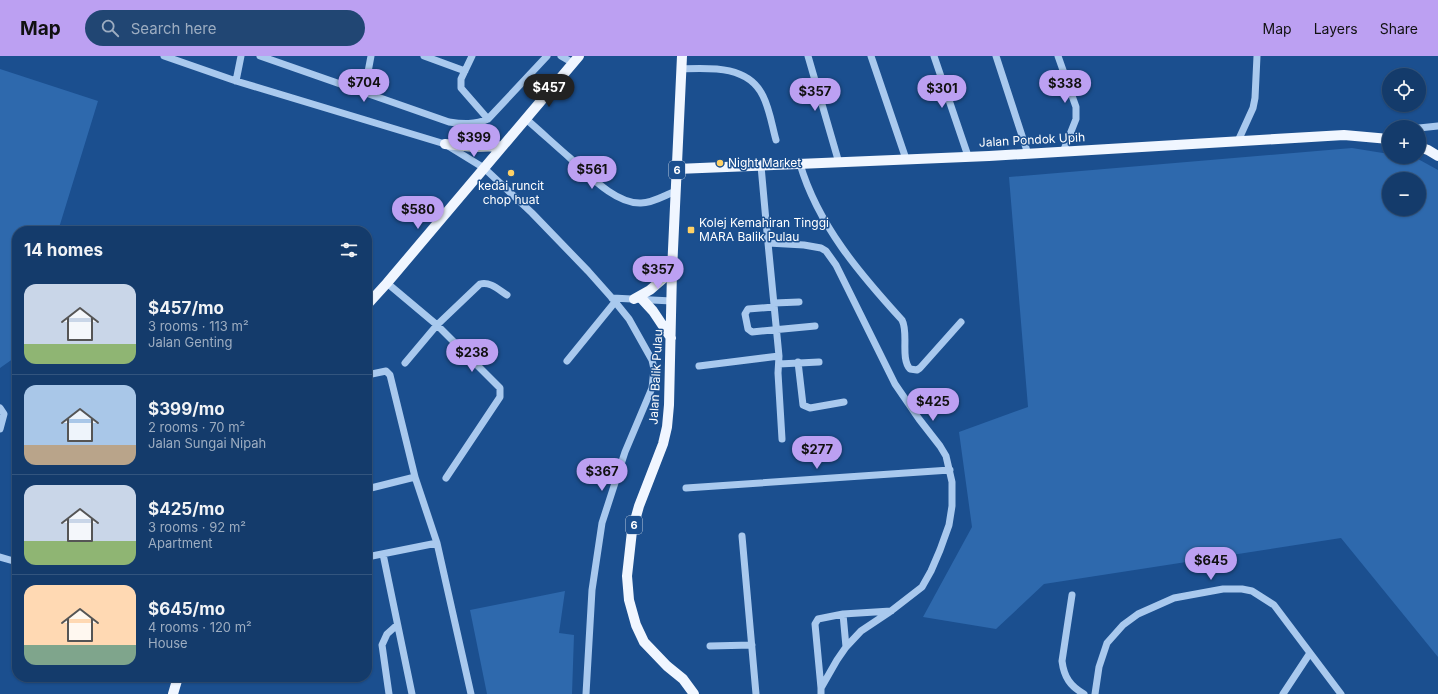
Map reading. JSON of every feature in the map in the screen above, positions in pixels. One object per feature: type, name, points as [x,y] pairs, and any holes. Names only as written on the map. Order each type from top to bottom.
[{"type":"main road","name":"Jalan Balik Pulau","points":[[682,56],[672,271],[669,405],[667,427],[654,470],[639,506],[632,531],[626,576],[629,600],[636,625],[644,642],[667,666],[683,679],[694,694]]},
{"type":"main road","points":[[372,300],[576,60]]},
{"type":"main road","name":"Jalan Pondok Upih","points":[[677,169],[1028,154],[1344,135],[1382,138]]},
{"type":"main road","points":[[445,144],[483,147],[502,146]]},
{"type":"main road","points":[[1426,149],[1438,156]]},
{"type":"main road","points":[[671,338],[653,312],[638,299],[672,271]]},
{"type":"main road","points":[[173,694],[177,682]]},
{"type":"street","points":[[166,56],[236,81],[445,144],[484,168],[532,213],[614,300],[629,319],[652,360],[654,369],[652,388],[625,452],[602,523],[592,590],[586,694]]},
{"type":"street","points":[[236,81],[241,56]]},
{"type":"street","points":[[260,56],[449,122],[473,124],[488,119],[548,56]]},
{"type":"street","points":[[364,93],[371,56]]},
{"type":"street","points":[[424,56],[465,71]]},
{"type":"street","points":[[472,56],[461,79],[461,88],[488,119]]},
{"type":"street","points":[[561,56],[576,60]]},
{"type":"street","points":[[808,56],[839,163]]},
{"type":"street","points":[[871,56],[906,159]]},
{"type":"street","points":[[934,56],[968,156]]},
{"type":"street","points":[[996,56],[1028,154]]},
{"type":"street","points":[[1058,56],[1076,106],[1076,119],[1063,152]]},
{"type":"street","points":[[1238,141],[1253,108],[1255,98],[1257,56]]},
{"type":"street","points":[[681,69],[722,68],[739,74],[754,82],[763,95],[776,140]]},
{"type":"street","points":[[526,119],[604,187],[622,199],[633,203],[642,204],[676,191]]},
{"type":"street","points":[[1426,127],[1438,126]]},
{"type":"street","points":[[1378,138],[1382,137]]},
{"type":"street","points":[[800,164],[811,196],[833,235],[858,269],[902,320],[905,329],[906,362],[910,368],[917,370],[920,368],[961,322]]},
{"type":"street","points":[[761,166],[777,330],[782,439]]},
{"type":"street","points":[[768,243],[813,246],[826,251],[836,265],[895,384],[946,456],[952,482],[952,506],[949,525],[931,571],[922,587],[891,611],[860,631],[837,660],[821,691]]},
{"type":"street","points":[[387,283],[437,326],[500,388],[500,397],[446,478]]},
{"type":"street","points":[[405,363],[437,326],[480,284],[491,284],[507,296]]},
{"type":"street","points":[[614,300],[672,300]]},
{"type":"street","points":[[568,361],[614,300]]},
{"type":"street","points":[[799,302],[748,309],[745,314],[747,327],[750,331],[815,326]]},
{"type":"street","points":[[699,366],[779,360],[819,362]]},
{"type":"street","points":[[798,362],[803,405],[810,408],[844,402]]},
{"type":"street","points":[[372,374],[386,371],[390,375],[415,477],[437,543],[471,694]]},
{"type":"street","points":[[0,408],[4,414],[0,430]]},
{"type":"street","points":[[686,488],[950,470]]},
{"type":"street","points":[[372,489],[415,477]]},
{"type":"street","points":[[742,536],[756,694]]},
{"type":"street","points":[[372,556],[437,543]]},
{"type":"street","points":[[383,554],[412,694]]},
{"type":"street","points":[[0,557],[12,561]]},
{"type":"street","points":[[1095,694],[1099,667],[1107,643],[1123,625],[1138,614],[1174,598],[1223,589],[1242,589],[1252,592],[1274,605],[1341,694]]},
{"type":"street","points":[[1072,595],[1062,661],[1063,670],[1071,685],[1084,694]]},
{"type":"street","points":[[821,691],[816,621],[821,618],[843,614],[891,611]]},
{"type":"street","points":[[843,614],[846,647]]},
{"type":"street","points":[[389,694],[382,645],[386,634],[397,625]]},
{"type":"street","points":[[710,646],[752,645]]},
{"type":"street","points":[[1283,694],[1310,653]]},
{"type":"shaded area","points":[[0,69],[98,101],[60,226],[12,226],[12,360],[0,368]]},
{"type":"shaded area","points":[[1352,148],[1382,153],[1382,164],[1426,163],[1438,170],[1438,657],[1341,538],[1044,584],[996,629],[923,617],[972,527],[959,432],[1028,407],[1009,177]]},
{"type":"shaded area","points":[[565,591],[559,633],[574,635],[572,694],[487,694],[470,610]]},
{"type":"place","name":"Night Market","points":[[720,163]]},
{"type":"place","name":"kedai runcit chop huat","points":[[511,173]]},
{"type":"place","name":"Kolej Kemahiran Tinggi MARA Balik Pulau","points":[[691,230]]}]
